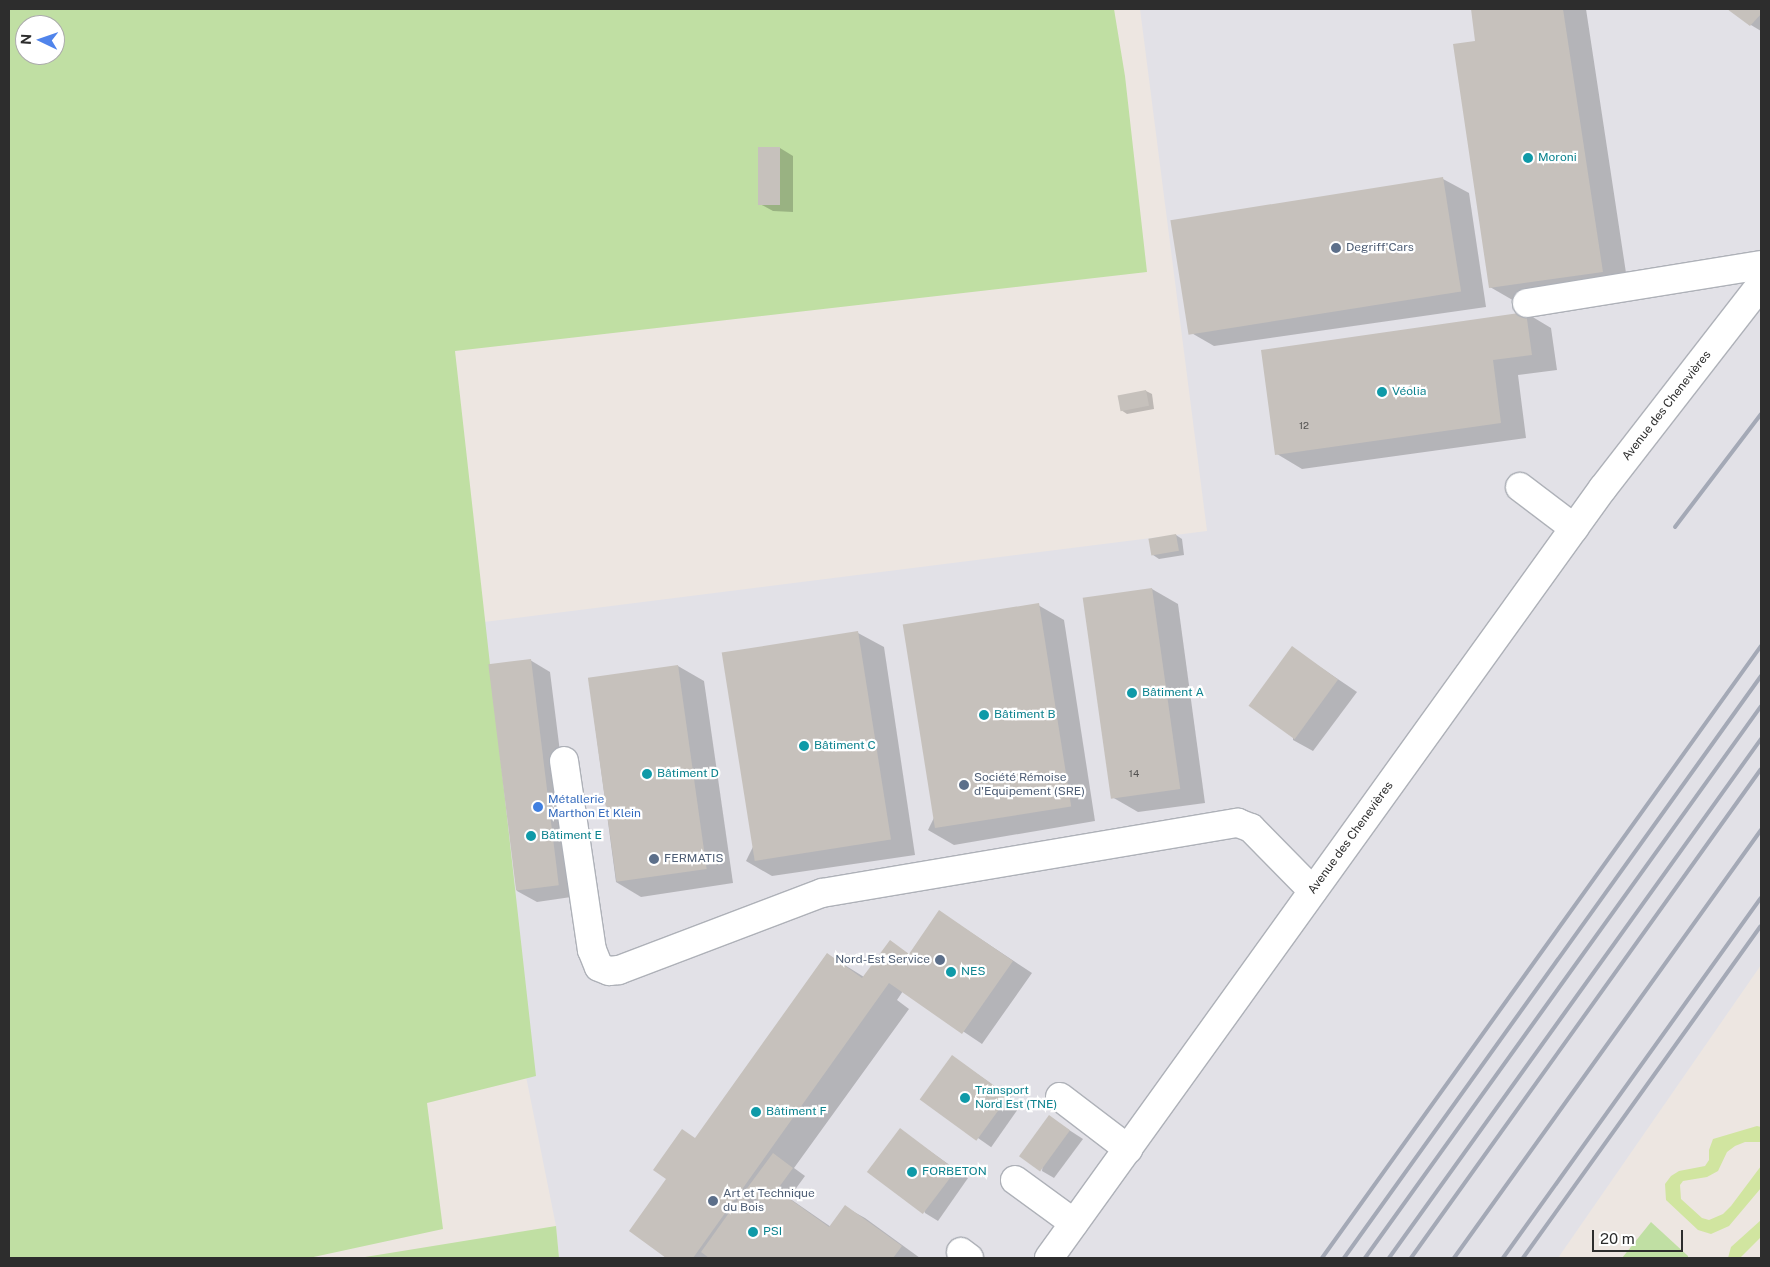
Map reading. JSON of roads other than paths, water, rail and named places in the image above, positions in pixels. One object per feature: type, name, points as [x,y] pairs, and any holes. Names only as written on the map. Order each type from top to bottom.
[{"type":"street","points":[[1527,302],[1761,265]]},
{"type":"street","name":"Avenue des Chenevières","points":[[1049,1258],[1574,528],[1761,284]]},
{"type":"street","points":[[1520,487],[1574,528]]},
{"type":"street","points":[[564,761],[592,950],[600,967],[609,971],[619,970],[822,893],[1238,823],[1251,828],[1313,891]]},
{"type":"street","points":[[1060,1097],[1128,1149]]},
{"type":"street","points":[[1016,1180],[1074,1223]]},
{"type":"railway","points":[[1675,527],[1761,414]]},
{"type":"railway","points":[[1322,1258],[1761,646]]},
{"type":"railway","points":[[1344,1258],[1761,676]]},
{"type":"railway","points":[[1365,1258],[1761,706]]},
{"type":"railway","points":[[1389,1258],[1761,739]]},
{"type":"railway","points":[[1411,1258],[1761,769]]},
{"type":"railway","points":[[1454,1258],[1761,830]]},
{"type":"railway","points":[[1503,1258],[1761,898]]},
{"type":"railway","points":[[1523,1258],[1761,926]]},
{"type":"place","name":"Moroni","points":[[1528,158]]},
{"type":"place","name":"Degriff'Cars","points":[[1336,248]]},
{"type":"place","name":"Véolia","points":[[1382,392]]},
{"type":"place","name":"Bâtiment A","points":[[1132,693]]},
{"type":"place","name":"Bâtiment B","points":[[984,715]]},
{"type":"place","name":"Bâtiment C","points":[[804,746]]},
{"type":"place","name":"Bâtiment D","points":[[647,774]]},
{"type":"place","name":"Société Rémoise d'Equipement (SRE)","points":[[964,785]]},
{"type":"place","name":"Métallerie Marthon Et Klein","points":[[538,807]]},
{"type":"place","name":"Bâtiment E","points":[[531,836]]},
{"type":"place","name":"FERMATIS","points":[[654,859]]},
{"type":"place","name":"Nord-Est Service","points":[[940,960]]},
{"type":"place","name":"NES","points":[[951,972]]},
{"type":"place","name":"Transport Nord Est (TNE)","points":[[965,1098]]},
{"type":"place","name":"Bâtiment F","points":[[756,1112]]},
{"type":"place","name":"FORBETON","points":[[912,1172]]},
{"type":"place","name":"Art et Technique du Bois","points":[[713,1201]]},
{"type":"place","name":"PSI","points":[[753,1232]]}]
